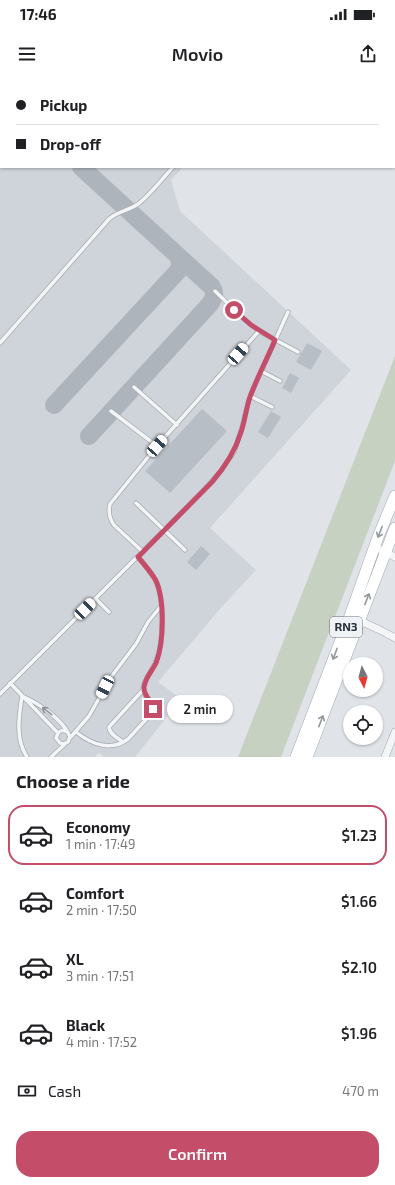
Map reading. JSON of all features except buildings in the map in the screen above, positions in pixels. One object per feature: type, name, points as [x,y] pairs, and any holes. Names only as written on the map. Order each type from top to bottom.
[{"type":"main road","name":"RN3","points":[[307,757],[354,618],[375,547],[395,496]]},
{"type":"main road","name":"RN3","points":[[296,757],[354,618],[390,555],[395,528]]},
{"type":"street","points":[[375,547],[390,555]]},
{"type":"street","points":[[354,618],[395,638]]},
{"type":"street","points":[[385,757],[395,732]]},
{"type":"lane","points":[[0,343],[109,219],[118,212],[133,207],[141,201],[172,168]]},
{"type":"lane","points":[[214,291],[247,322],[259,331],[298,352]]},
{"type":"lane","points":[[0,694],[212,482],[234,452],[250,396],[288,312]]},
{"type":"lane","points":[[143,552],[110,520],[108,509],[112,500],[157,446],[259,331]]},
{"type":"lane","points":[[261,371],[280,381]]},
{"type":"lane","points":[[134,387],[176,425]]},
{"type":"lane","points":[[250,396],[272,407]]},
{"type":"lane","points":[[112,411],[157,446]]},
{"type":"lane","points":[[136,503],[185,550]]},
{"type":"lane","points":[[123,742],[111,733],[109,727],[143,690],[145,681],[156,663],[161,642],[162,606],[159,589],[150,571],[138,557]]},
{"type":"lane","points":[[96,599],[109,612]]},
{"type":"lane","points":[[51,757],[70,739],[95,707],[115,672],[136,644],[148,622],[162,606]]},
{"type":"lane","points":[[10,683],[58,732]]},
{"type":"lane","points":[[76,732],[91,742],[102,745],[113,746],[123,742],[152,713],[152,705],[144,694],[143,690]]},
{"type":"lane","points":[[22,696],[31,700],[47,711],[68,732],[70,739]]},
{"type":"lane","points":[[22,696],[20,737],[22,748],[27,757]]},
{"type":"lane","points":[[58,732],[64,730],[68,732]]},
{"type":"lane","points":[[58,732],[56,738],[57,741],[60,743],[66,743]]},
{"type":"shaded area","points":[[0,168],[182,168],[171,180],[180,211],[351,370],[210,528],[256,570],[219,610],[158,682],[180,698],[135,757],[104,757],[99,753],[95,757],[0,757]]},
{"type":"green space","points":[[395,356],[395,461],[281,757],[238,757]]},
{"type":"taxiway","points":[[82,168],[212,287],[214,294],[210,304],[89,436]]},
{"type":"taxiway","points":[[54,405],[178,271],[180,266],[179,257]]},
{"type":"route","points":[[153,709],[143,690],[145,681],[156,663],[159,653],[161,642],[162,606],[159,589],[155,580],[150,571],[138,557],[212,482],[234,452],[250,396],[275,340],[266,336],[234,310]]}]
